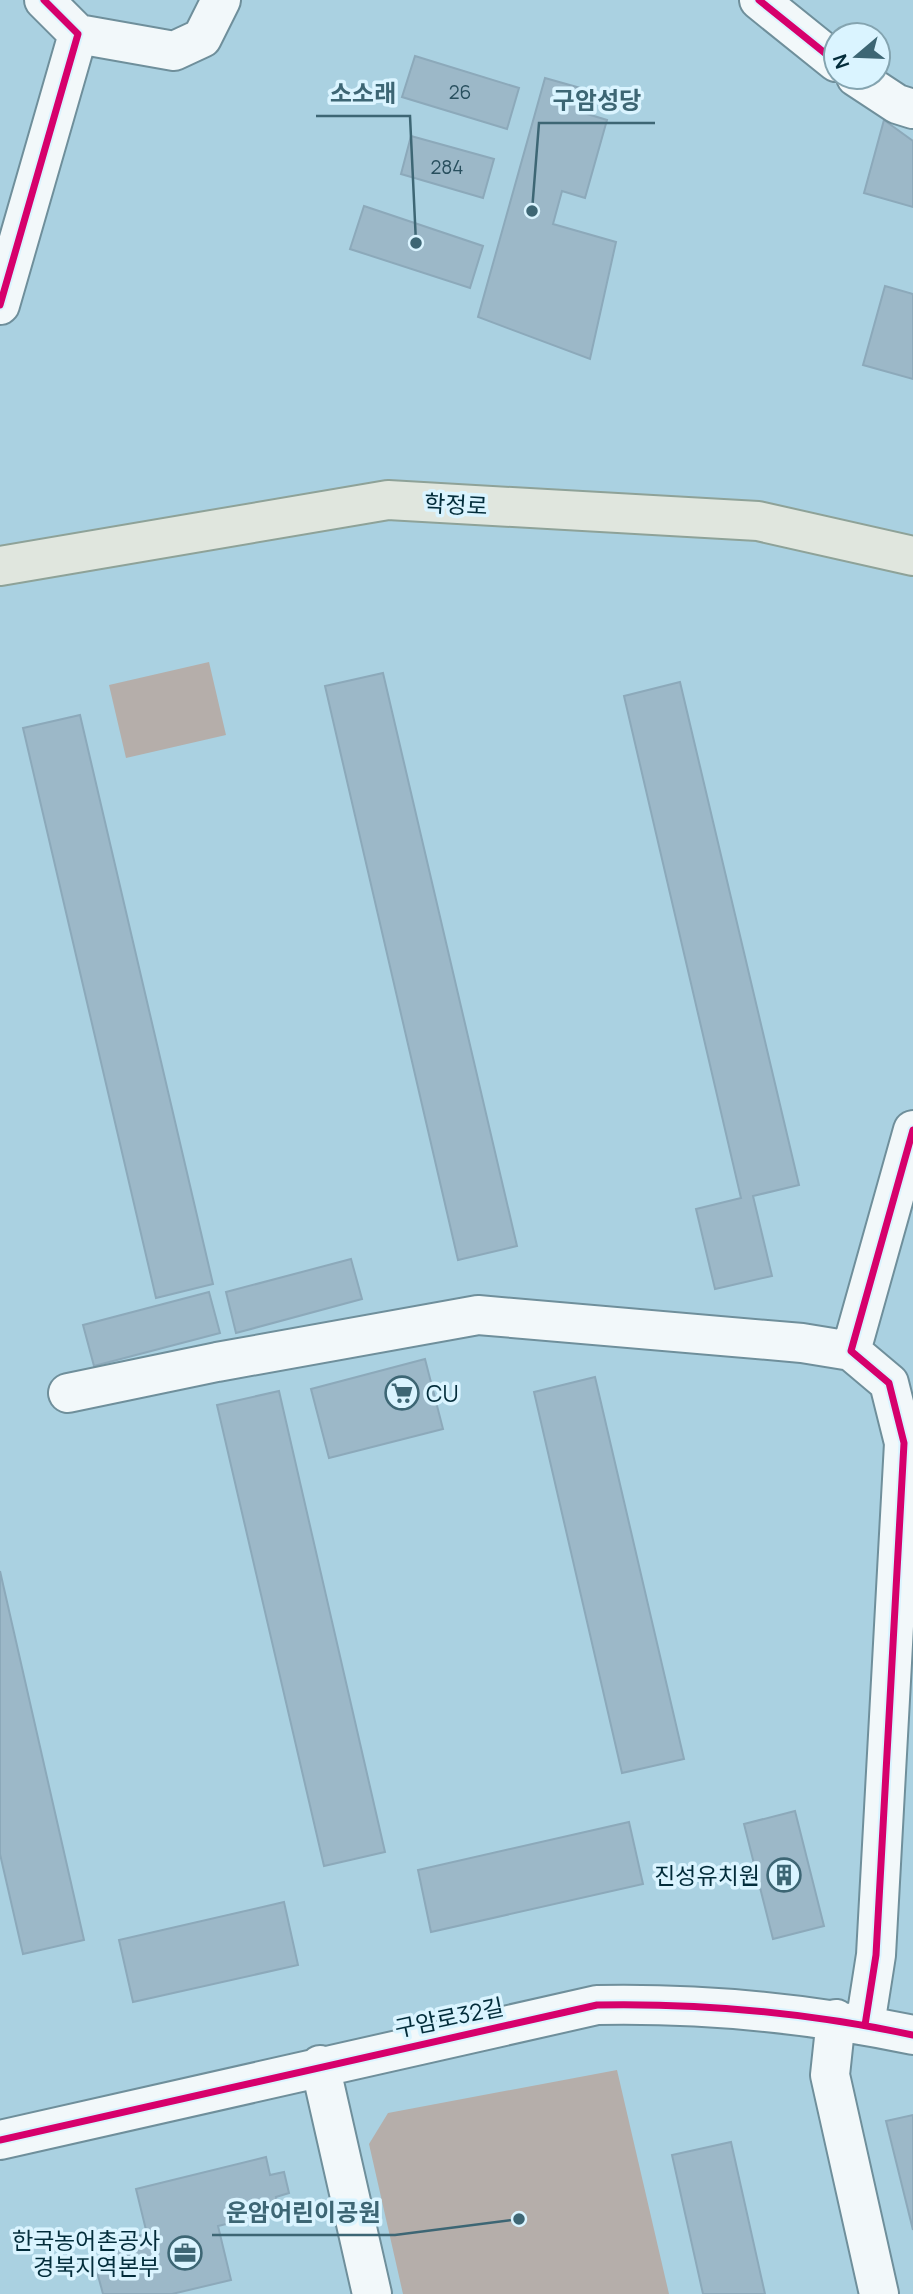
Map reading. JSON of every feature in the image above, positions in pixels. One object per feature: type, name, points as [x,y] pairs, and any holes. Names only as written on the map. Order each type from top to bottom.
[{"type":"main road","name":"학정로","points":[[0,566],[388,500],[758,521],[913,556]]},
{"type":"street","points":[[44,0],[78,34],[174,51],[202,38],[221,0]]},
{"type":"street","points":[[759,0],[822,51]]},
{"type":"street","points":[[0,305],[78,34]]},
{"type":"street","points":[[877,91],[897,104],[913,109]]},
{"type":"street","points":[[851,1351],[913,1130]]},
{"type":"street","points":[[68,1394],[217,1362],[478,1315],[802,1343],[851,1351],[890,1383],[904,1443],[904,1637],[876,1955],[830,2075],[879,2294]]},
{"type":"street","name":"구암로32길","points":[[0,2140],[597,2004],[668,2003],[850,2022],[913,2035]]},
{"type":"street","points":[[320,2065],[372,2294]]},
{"type":"shaded area","points":[[209,662],[226,735],[126,758],[109,685]]},
{"type":"shaded area","points":[[617,2070],[669,2294],[403,2294],[369,2144],[388,2113]]},
{"type":"building","points":[[415,56],[519,88],[507,129],[402,97]]},
{"type":"building","points":[[545,78],[591,91],[584,113],[607,120],[585,198],[562,191],[553,224],[616,242],[590,359],[478,317]]},
{"type":"building","points":[[884,120],[913,141],[913,207],[864,193]]},
{"type":"building","points":[[411,136],[494,159],[483,198],[401,174]]},
{"type":"building","points":[[364,206],[483,246],[470,288],[350,249]]},
{"type":"building","points":[[885,286],[913,294],[913,379],[863,365]]},
{"type":"building","points":[[383,673],[517,1246],[458,1260],[325,686]]},
{"type":"building","points":[[680,682],[799,1185],[753,1196],[772,1276],[715,1289],[696,1209],[741,1198],[624,696]]},
{"type":"building","points":[[80,715],[213,1284],[156,1298],[23,728]]},
{"type":"building","points":[[351,1259],[362,1299],[236,1333],[226,1292]]},
{"type":"building","points":[[209,1292],[220,1333],[94,1366],[83,1325]]},
{"type":"building","points":[[425,1359],[443,1429],[329,1458],[311,1389]]},
{"type":"building","points":[[595,1377],[684,1759],[622,1773],[534,1392]]},
{"type":"building","points":[[279,1391],[385,1852],[324,1866],[217,1405]]},
{"type":"building","points":[[0,1571],[84,1940],[23,1954],[0,1854]]},
{"type":"building","name":"진성유치원","points":[[795,1811],[824,1926],[773,1939],[744,1824]]},
{"type":"building","points":[[629,1822],[643,1884],[431,1932],[418,1870]]},
{"type":"building","points":[[284,1902],[298,1965],[133,2002],[119,1940]]},
{"type":"building","points":[[913,2115],[913,2230],[886,2121]]},
{"type":"building","points":[[731,2142],[765,2294],[703,2294],[672,2155]]},
{"type":"building","points":[[266,2157],[270,2175],[284,2172],[289,2193],[276,2197],[279,2211],[218,2226],[231,2280],[172,2294],[103,2294],[96,2268],[112,2264],[107,2243],[147,2234],[136,2189]]},
{"type":"cycle path","points":[[0,305],[78,34],[44,0]]},
{"type":"cycle path","points":[[759,0],[822,51]]},
{"type":"cycle path","points":[[865,2025],[876,1955],[904,1443],[889,1383],[851,1351],[913,1130]]},
{"type":"cycle path","points":[[0,2140],[597,2005],[756,2011],[913,2035]]},
{"type":"place","name":"구암성당","points":[[532,211]]},
{"type":"place","name":"소소래","points":[[416,243]]},
{"type":"place","name":"CU","points":[[402,1393]]},
{"type":"place","name":"진성유치원","points":[[784,1875]]},
{"type":"place","name":"운암어린이공원","points":[[519,2219]]},
{"type":"place","name":"한국농어촌공사 경북지역본부","points":[[185,2253]]}]
